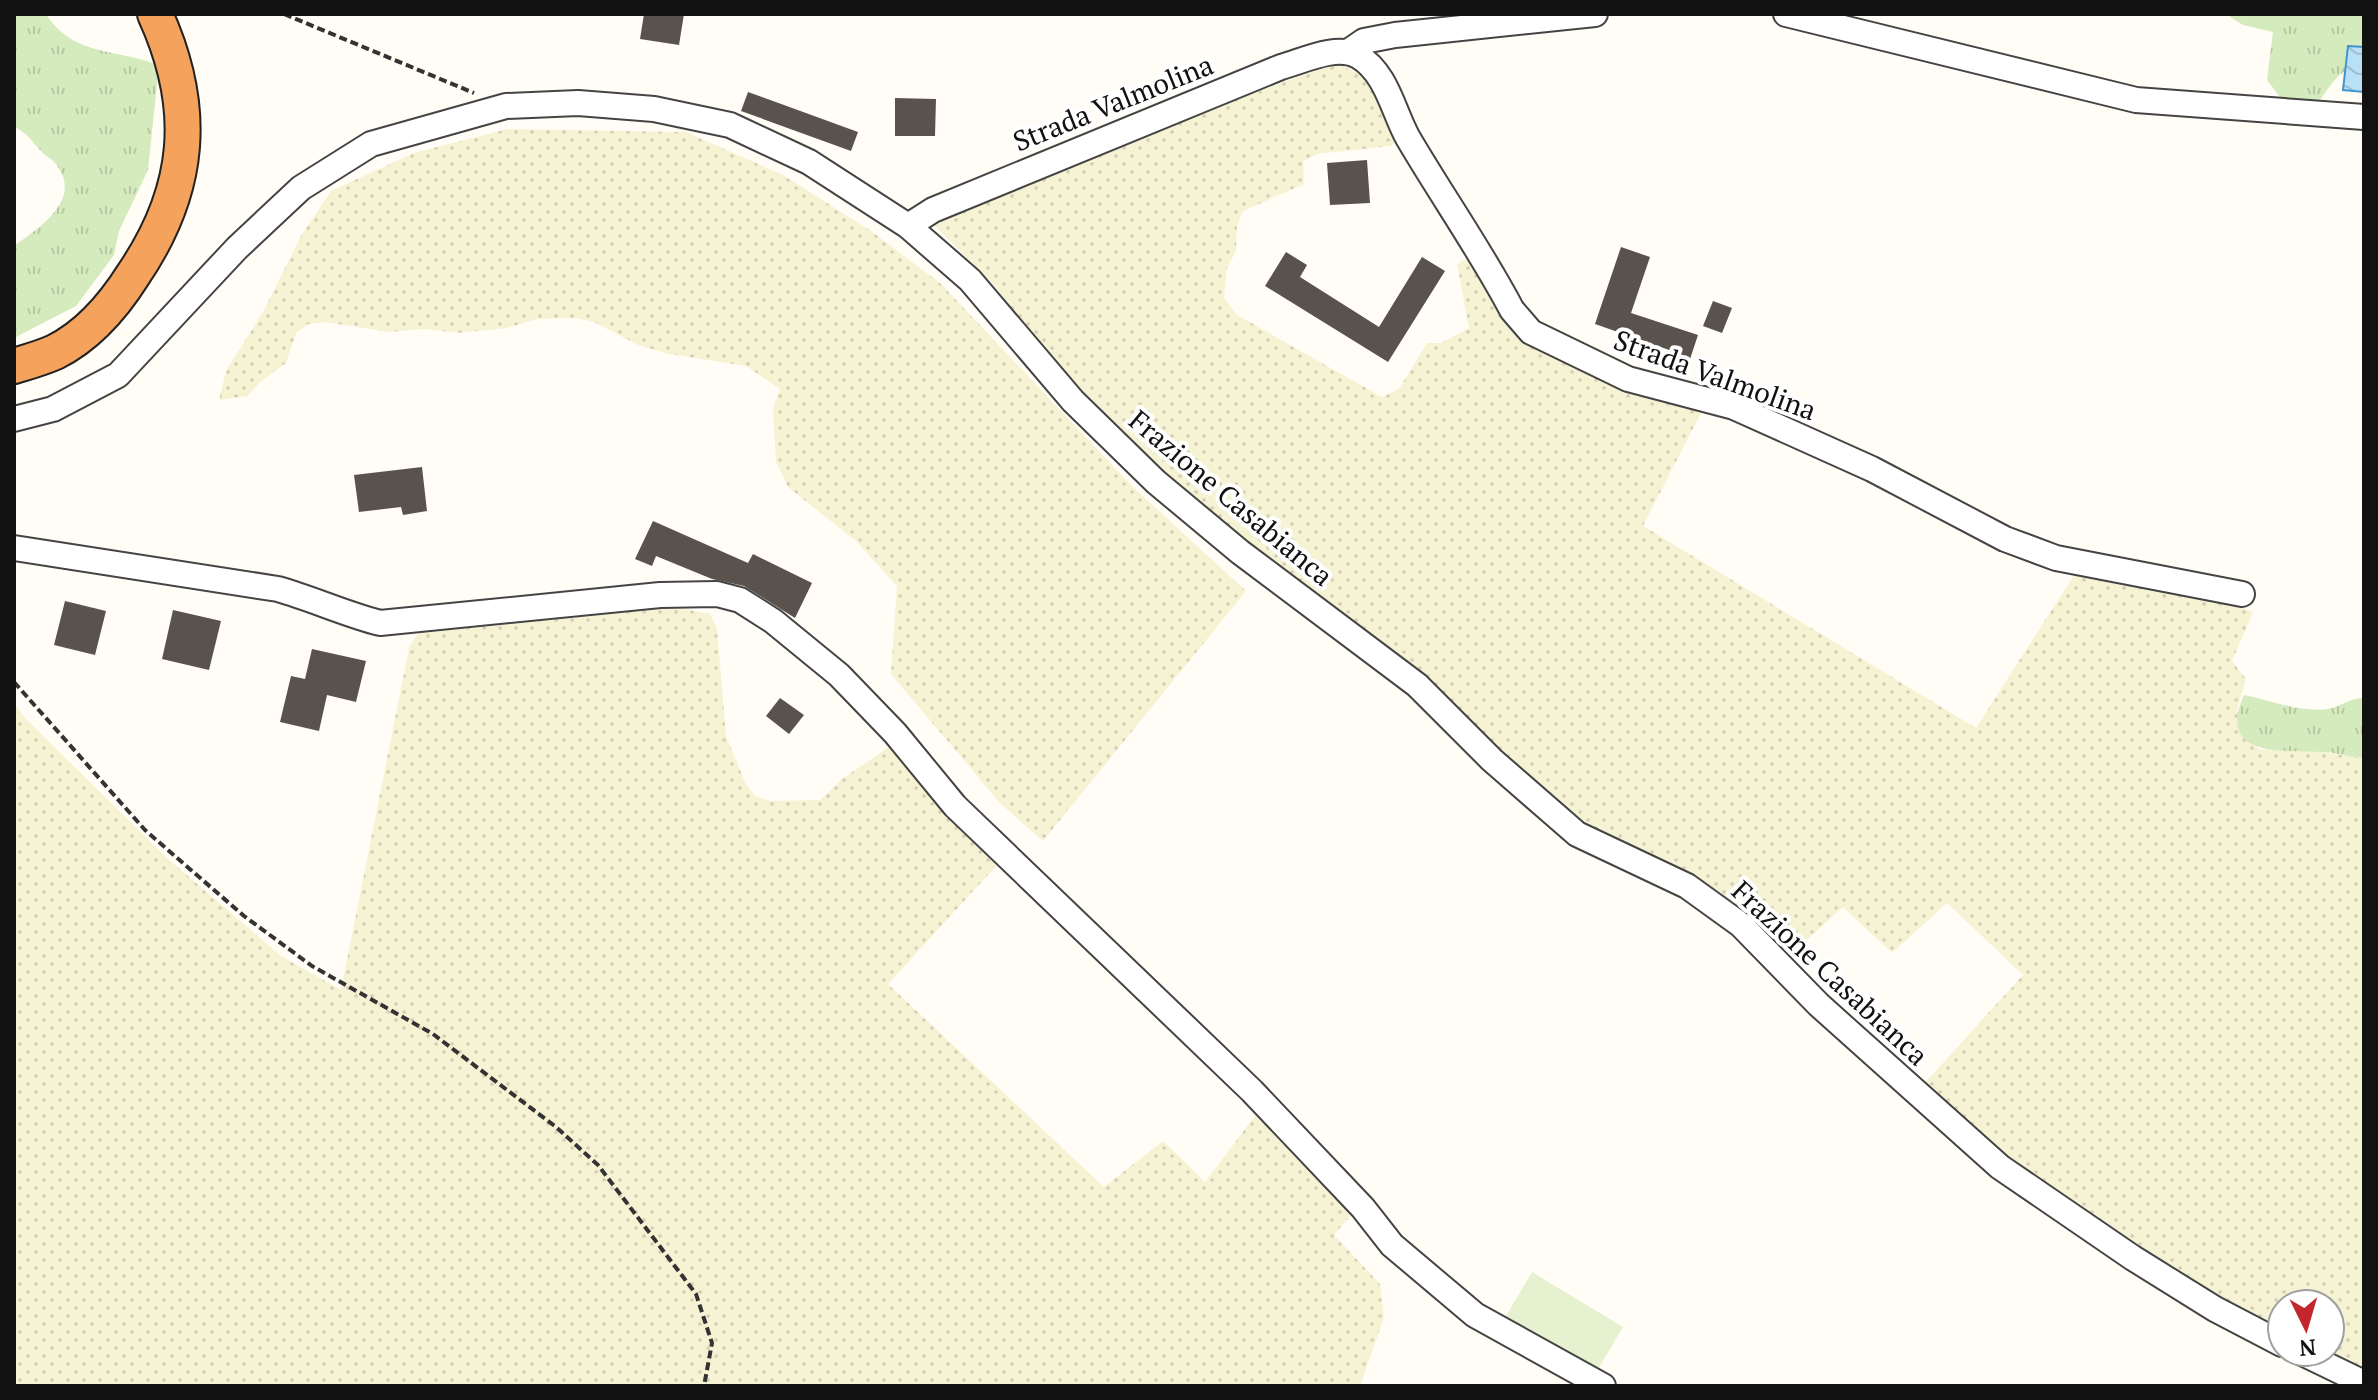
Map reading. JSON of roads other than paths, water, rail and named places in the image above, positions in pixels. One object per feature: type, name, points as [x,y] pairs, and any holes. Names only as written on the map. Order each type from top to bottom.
[{"type":"highway","points":[[14,366],[56,352],[112,307],[159,237],[180,171],[184,127],[178,76],[155,14]]},
{"type":"street","name":"Strada Valmolina","points":[[1348,52],[1364,41],[1395,35],[1595,14]]},
{"type":"street","points":[[1786,14],[2136,100],[2364,117]]},
{"type":"street","name":"Strada Valmolina","points":[[908,226],[933,210],[1267,72],[1333,52],[1348,52],[1369,66],[1384,85],[1406,135],[1512,310],[1531,332],[1628,379],[1734,407],[1872,469],[2005,539],[2043,553],[2242,594]]},
{"type":"street","name":"Frazione Casabianca","points":[[14,419],[53,409],[118,375],[237,248],[301,188],[371,144],[506,106],[578,103],[654,109],[730,125],[809,162],[908,226],[970,280],[1073,401],[1156,482],[1240,552],[1417,685],[1492,760],[1577,834],[1687,886],[1741,925],[1819,1005],[2000,1167],[2133,1258],[2215,1309],[2266,1336]]},
{"type":"street","points":[[14,548],[278,589],[307,597],[339,613],[380,623],[660,595],[717,594],[740,600],[773,621],[839,675],[895,733],[955,806],[1252,1091],[1363,1208],[1392,1245],[1475,1315],[1603,1386]]},
{"type":"street","points":[[2333,1368],[2364,1383]]},
{"type":"water","points":[[2348,46],[2364,47],[2364,92],[2343,90]]}]
